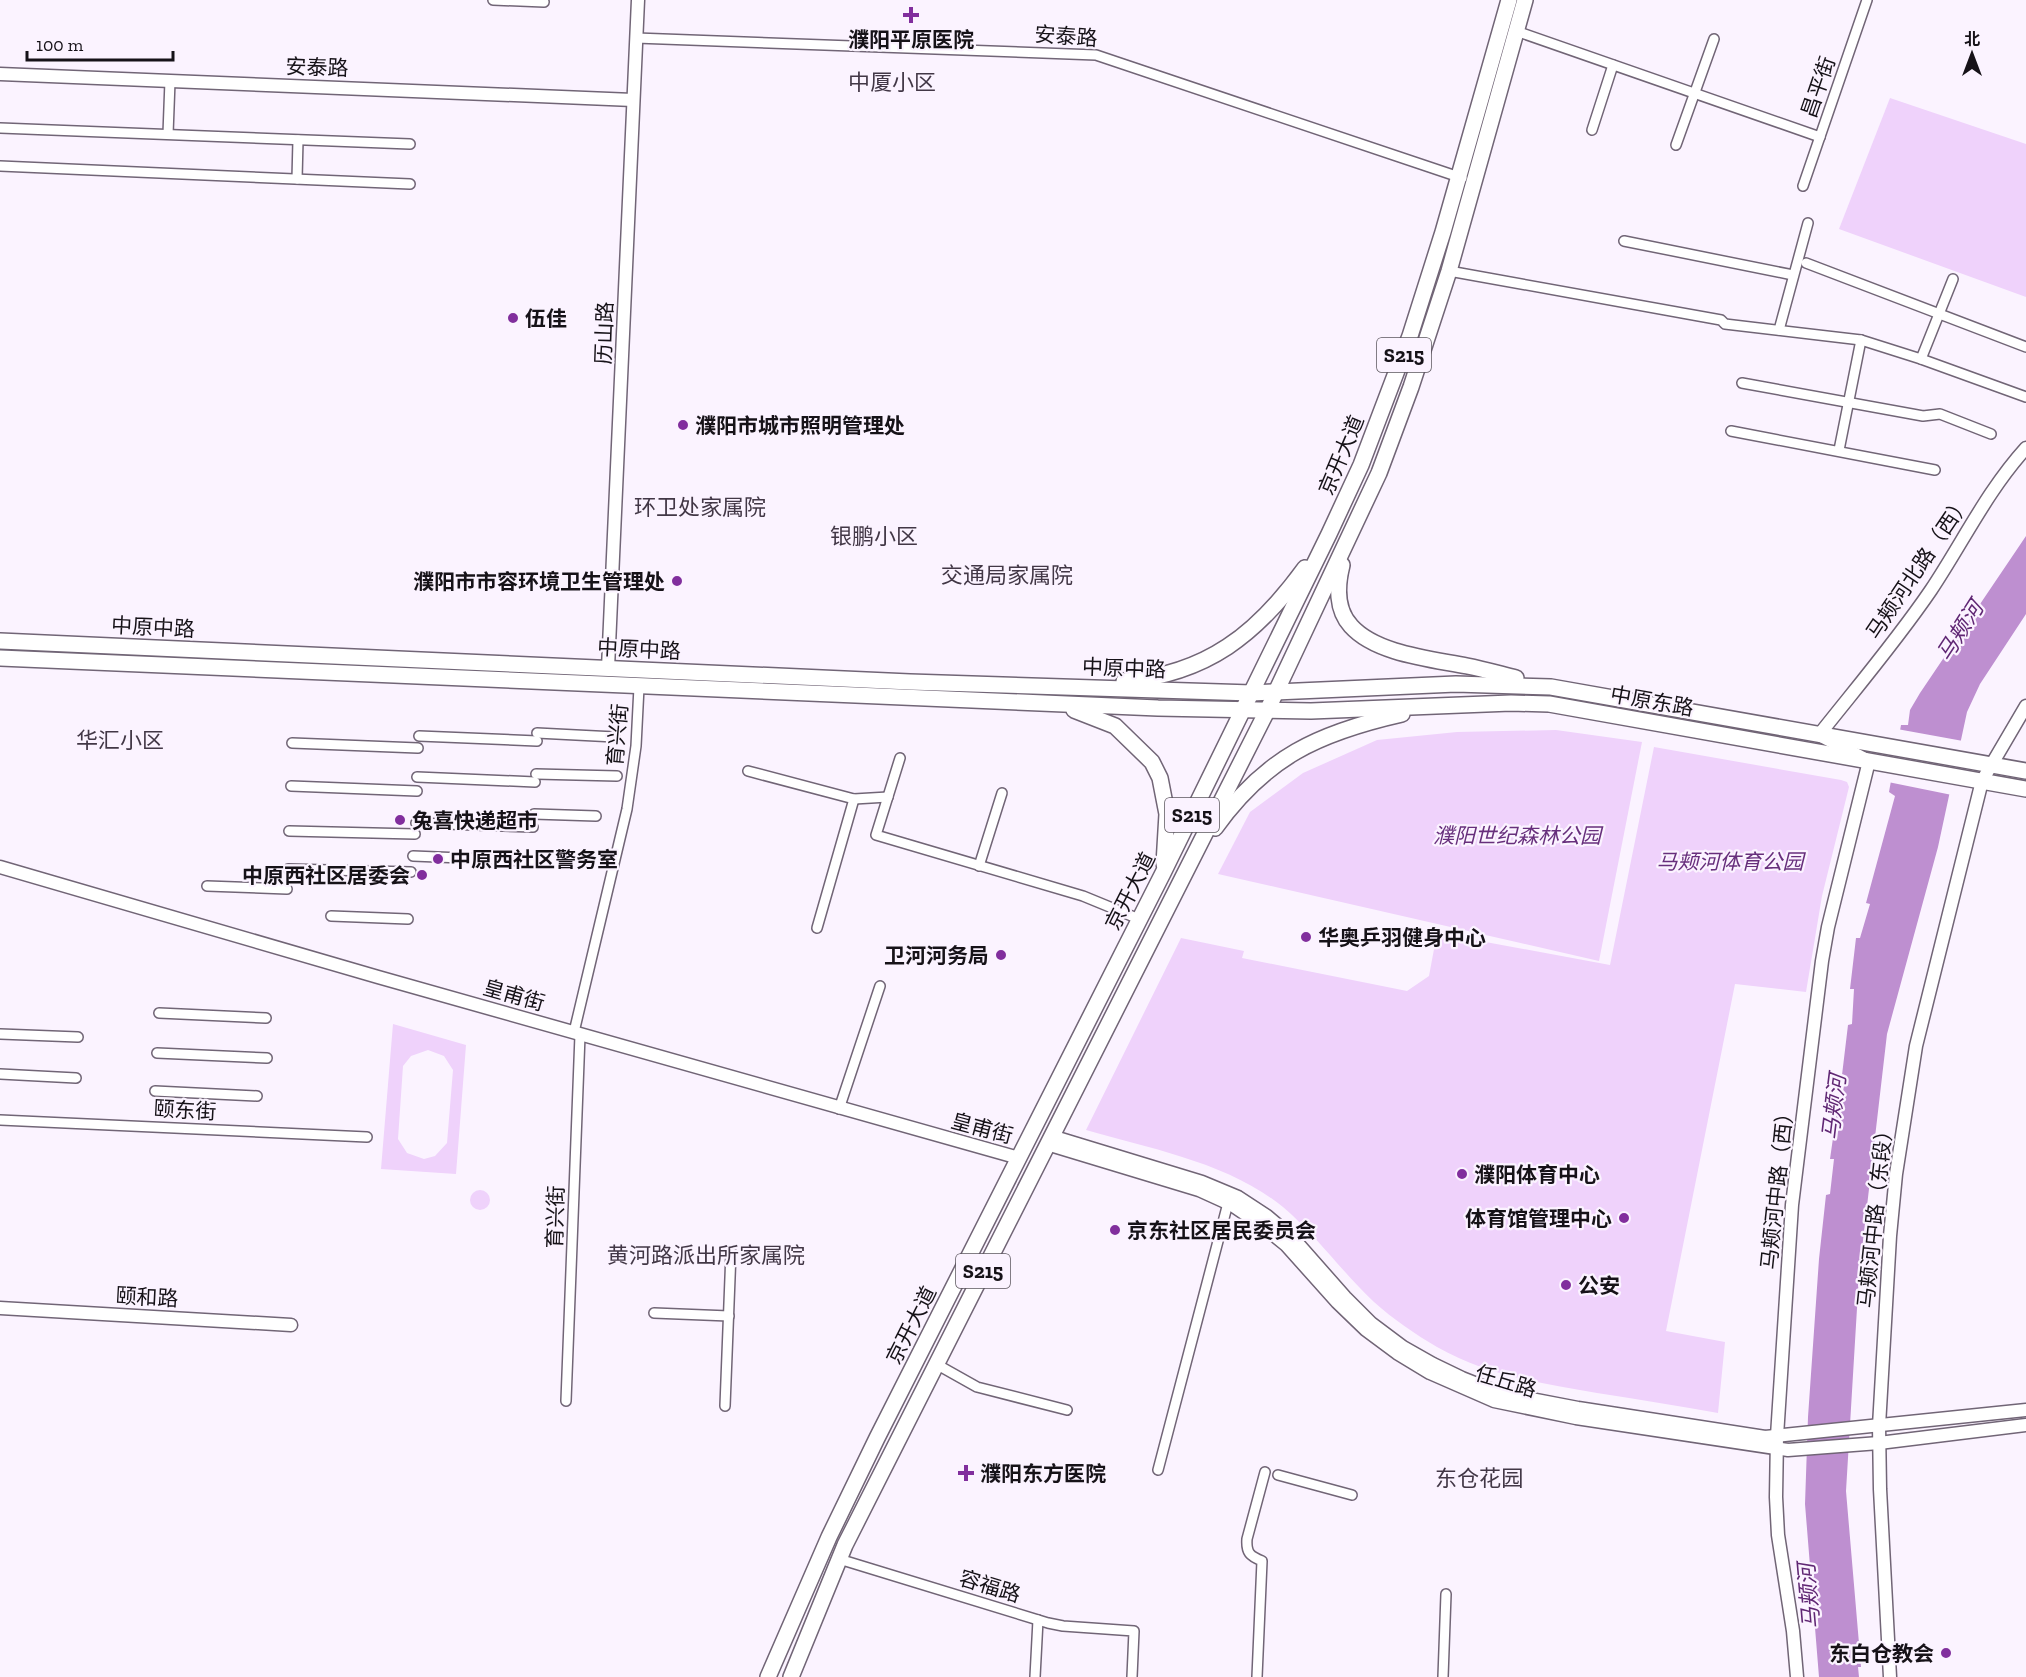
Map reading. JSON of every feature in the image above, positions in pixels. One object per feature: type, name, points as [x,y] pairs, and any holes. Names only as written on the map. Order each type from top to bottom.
[{"type":"main road","name":"京开大道","points":[[768,1677],[829,1537],[1163,873],[1329,534],[1368,448],[1395,380],[1443,232],[1509,0]]},
{"type":"main road","name":"京开大道","points":[[791,1677],[839,1559],[1267,711],[1359,516],[1392,440],[1449,271],[1525,0]]},
{"type":"main road","points":[[1359,516],[1341,567],[1339,583],[1343,615],[1350,625],[1382,646],[1551,687]]},
{"type":"main road","points":[[1037,686],[1132,680],[1163,675],[1201,663],[1226,648],[1260,621],[1289,590],[1329,534]]},
{"type":"main road","name":"中原中路","points":[[0,641],[1037,686],[1276,692]]},
{"type":"main road","name":"中原中路","points":[[0,658],[639,687],[1267,711]]},
{"type":"main road","name":"中原东路","points":[[1276,692],[1456,684],[1551,687],[2026,771]]},
{"type":"main road","points":[[1045,703],[1094,716],[1115,726],[1152,762],[1160,778],[1167,814],[1163,873]]},
{"type":"main road","name":"中原东路","points":[[1267,711],[1549,704],[2026,789]]},
{"type":"main road","points":[[1186,869],[1232,805],[1254,781],[1280,762],[1316,740],[1340,730],[1440,706]]},
{"type":"street","points":[[493,0],[544,2]]},
{"type":"street","name":"历山路","points":[[608,668],[638,0]]},
{"type":"street","name":"昌平街","points":[[1803,186],[1867,0]]},
{"type":"street","points":[[1516,31],[1820,137]]},
{"type":"street","name":"安泰路","points":[[636,38],[1096,56],[1474,181]]},
{"type":"street","points":[[1676,145],[1714,39]]},
{"type":"street","points":[[1592,130],[1613,65]]},
{"type":"street","name":"安泰路","points":[[0,74],[633,100]]},
{"type":"street","points":[[168,134],[170,81]]},
{"type":"street","points":[[0,128],[410,144]]},
{"type":"street","points":[[297,179],[298,140]]},
{"type":"street","points":[[0,166],[410,184]]},
{"type":"street","points":[[1779,330],[1808,224]]},
{"type":"street","points":[[1624,241],[1794,275]]},
{"type":"street","points":[[1806,263],[2026,346]]},
{"type":"street","points":[[1449,271],[1721,320],[1725,324],[1861,340],[2026,397]]},
{"type":"street","points":[[1921,359],[1953,279]]},
{"type":"street","points":[[1839,450],[1861,340]]},
{"type":"street","points":[[1742,383],[1923,416],[1940,414],[1991,434]]},
{"type":"street","points":[[1731,431],[1935,470]]},
{"type":"street","name":"马颊河北路（西）","points":[[1819,735],[1899,635],[1933,587],[1974,518],[2007,469],[2026,448]]},
{"type":"street","name":"育兴街","points":[[566,1401],[577,1033],[627,809],[636,746],[639,687]]},
{"type":"street","name":"马颊河中路（东段）","points":[[1890,1677],[1879,1426],[1890,1236],[1896,1174],[1916,1046],[1982,781],[2026,706]]},
{"type":"street","points":[[1819,735],[1869,761]]},
{"type":"street","points":[[418,736],[615,737]]},
{"type":"street","points":[[292,743],[418,748]]},
{"type":"street","points":[[900,758],[876,835],[1083,896],[1139,919]]},
{"type":"street","name":"马颊河中路（西）","points":[[1797,1677],[1778,1535],[1776,1497],[1783,1435],[1792,1205],[1822,961],[1828,927],[1869,761]]},
{"type":"street","points":[[748,771],[854,799],[888,797]]},
{"type":"street","points":[[417,777],[617,776]]},
{"type":"street","points":[[291,786],[417,790]]},
{"type":"street","points":[[979,866],[1002,793]]},
{"type":"street","points":[[817,928],[854,799]]},
{"type":"street","points":[[534,814],[596,816]]},
{"type":"street","points":[[416,823],[533,827]]},
{"type":"street","points":[[289,831],[415,834]]},
{"type":"street","points":[[413,856],[532,861]]},
{"type":"street","name":"皇甫街","points":[[0,867],[378,978],[1018,1158]]},
{"type":"street","points":[[288,869],[411,872]]},
{"type":"street","points":[[207,886],[287,889]]},
{"type":"street","points":[[331,916],[408,919]]},
{"type":"street","points":[[840,1109],[880,987]]},
{"type":"street","points":[[159,1013],[266,1018]]},
{"type":"street","points":[[0,1034],[78,1038]]},
{"type":"street","points":[[157,1053],[267,1058]]},
{"type":"street","points":[[0,1074],[76,1078]]},
{"type":"street","points":[[155,1091],[257,1096]]},
{"type":"street","name":"颐东街","points":[[0,1120],[367,1137]]},
{"type":"street","name":"任丘路","points":[[1049,1140],[1202,1182],[1238,1197],[1267,1216],[1293,1238],[1371,1323],[1403,1347],[1462,1378],[1500,1393],[1557,1405],[1765,1437],[2026,1410]]},
{"type":"street","name":"任丘路","points":[[1049,1140],[1228,1203],[1286,1245],[1337,1302],[1366,1330],[1397,1353],[1430,1373],[1494,1401],[1533,1411],[1782,1450],[1879,1443],[2026,1425]]},
{"type":"street","points":[[1158,1470],[1228,1203]]},
{"type":"street","points":[[725,1406],[731,1252]]},
{"type":"street","name":"颐和路","points":[[0,1308],[291,1325]]},
{"type":"street","points":[[654,1313],[729,1316]]},
{"type":"street","points":[[936,1364],[984,1389],[1067,1410]]},
{"type":"street","points":[[1257,1677],[1262,1561],[1251,1556],[1246,1550],[1265,1472]]},
{"type":"street","points":[[1278,1475],[1352,1495]]},
{"type":"street","name":"容福路","points":[[839,1559],[1038,1620],[1063,1626],[1134,1631],[1132,1677]]},
{"type":"street","points":[[1443,1677],[1446,1594]]},
{"type":"street","points":[[1035,1677],[1038,1620]]},
{"type":"green space","points":[[1890,98],[2026,144],[2026,297],[1839,229]]},
{"type":"green space","name":"濮阳世纪森林公园","points":[[1556,730],[1642,742],[1599,961],[1218,874],[1250,812],[1303,773],[1377,740],[1457,732]]},
{"type":"green space","name":"濮阳体育中心","points":[[1654,747],[1841,780],[1847,782],[1849,787],[1822,896],[1806,992],[1735,984],[1666,1331],[1725,1342],[1718,1413],[1535,1382],[1495,1372],[1456,1357],[1421,1337],[1381,1308],[1295,1218],[1262,1192],[1239,1179],[1189,1159],[1086,1130],[1181,938],[1244,951],[1242,958],[1407,991],[1429,976],[1437,933],[1610,965]]},
{"type":"green space","points":[[393,1024],[466,1045],[456,1174],[381,1169]],"holes":[[[428,1050],[444,1056],[453,1070],[447,1143],[435,1156],[424,1159],[407,1153],[398,1139],[403,1066],[411,1056]]]},
{"type":"green space","points":[[476,1190],[484,1190],[490,1196],[490,1204],[484,1210],[476,1210],[470,1204],[470,1196]]},
{"type":"shaded area","points":[[2026,536],[2026,614],[1980,684],[1967,712],[1938,847],[1887,1034],[1859,1275],[1846,1491],[1861,1667],[1858,1667],[1859,1677],[1819,1677],[1805,1504],[1808,1417],[1819,1259],[1826,1195],[1830,1194],[1834,1159],[1830,1159],[1837,1110],[1841,1110],[1845,1075],[1842,1075],[1848,1025],[1852,1024],[1854,989],[1850,989],[1856,938],[1860,938],[1870,904],[1866,903],[1895,796],[1889,792],[1901,725],[1908,725],[1910,710],[1920,693]]},
{"type":"pier","points":[[1897,729],[1963,741],[1952,795],[1888,782]]},
{"type":"place","name":"濮阳平原医院","points":[[911,15]]},
{"type":"place","name":"伍佳","points":[[513,318]]},
{"type":"place","name":"濮阳市城市照明管理处","points":[[683,425]]},
{"type":"place","name":"濮阳市市容环境卫生管理处","points":[[677,581]]},
{"type":"place","name":"兔喜快递超市","points":[[400,820]]},
{"type":"place","name":"中原西社区警务室","points":[[438,859]]},
{"type":"place","name":"中原西社区居委会","points":[[422,875]]},
{"type":"place","name":"华奥乒羽健身中心","points":[[1306,937]]},
{"type":"place","name":"卫河河务局","points":[[1001,955]]},
{"type":"place","name":"濮阳体育中心","points":[[1462,1174]]},
{"type":"place","name":"体育馆管理中心","points":[[1624,1218]]},
{"type":"place","name":"京东社区居民委员会","points":[[1115,1230]]},
{"type":"place","name":"公安","points":[[1566,1285]]},
{"type":"place","name":"濮阳东方医院","points":[[966,1473]]},
{"type":"place","name":"东白仓教会","points":[[1946,1653]]},
{"type":"district","name":"中厦小区","points":[[892,82]]},
{"type":"district","name":"环卫处家属院","points":[[700,507]]},
{"type":"district","name":"银鹏小区","points":[[874,536]]},
{"type":"district","name":"交通局家属院","points":[[1007,575]]},
{"type":"district","name":"华汇小区","points":[[120,740]]},
{"type":"district","name":"黄河路派出所家属院","points":[[706,1255]]},
{"type":"district","name":"东仓花园","points":[[1479,1478]]},
{"type":"water label","name":"马颊河","points":[[1960,631]]},
{"type":"water label","name":"马颊河","points":[[1834,1107]]},
{"type":"water label","name":"马颊河","points":[[1809,1596]]},
{"type":"park label","name":"马颊河体育公园","points":[[1730,861]]}]
